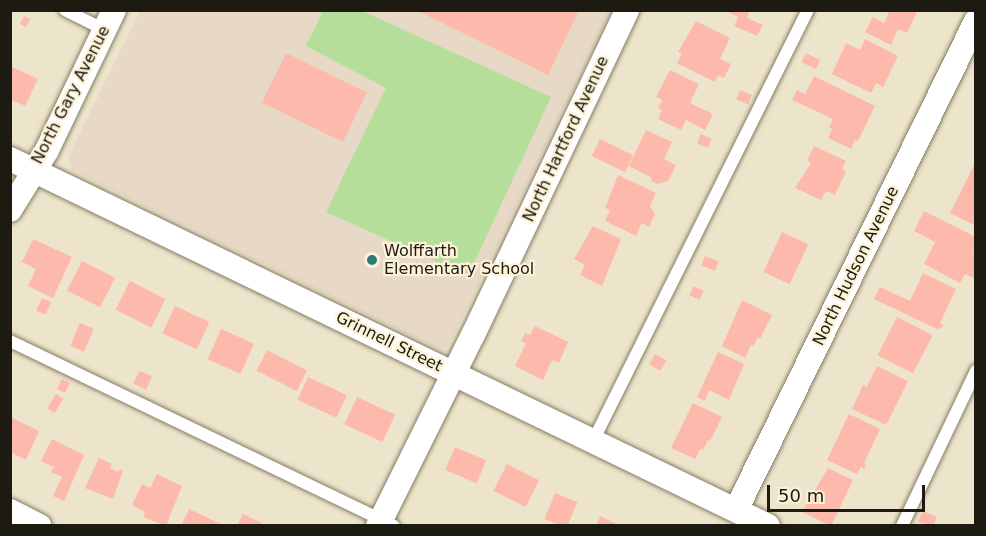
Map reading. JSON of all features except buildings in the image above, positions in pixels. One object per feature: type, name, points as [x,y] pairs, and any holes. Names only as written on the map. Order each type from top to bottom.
[{"type":"street","name":"North Hartford Avenue","points":[[384,523],[627,10]]},
{"type":"street","name":"North Gary Avenue","points":[[10,210],[47,150],[110,20]]},
{"type":"street","name":"North Hudson Avenue","points":[[736,510],[975,21]]},
{"type":"street","name":"Grinnell Street","points":[[10,159],[768,525]]},
{"type":"street","points":[[10,511],[39,525]]},
{"type":"lane","points":[[66,10],[110,20]]},
{"type":"lane","points":[[593,441],[808,10]]},
{"type":"lane","points":[[10,341],[384,523]]},
{"type":"lane","points":[[902,525],[975,371]]},
{"type":"shaded area","name":"Wolffarth Elementary School","points":[[140,11],[611,11],[449,345],[440,350],[71,170],[68,157]]},
{"type":"green space","points":[[323,11],[362,11],[551,97],[468,276],[326,212],[386,88],[306,46]]},
{"type":"place","name":"Wolffarth Elementary School","points":[[372,260]]}]
